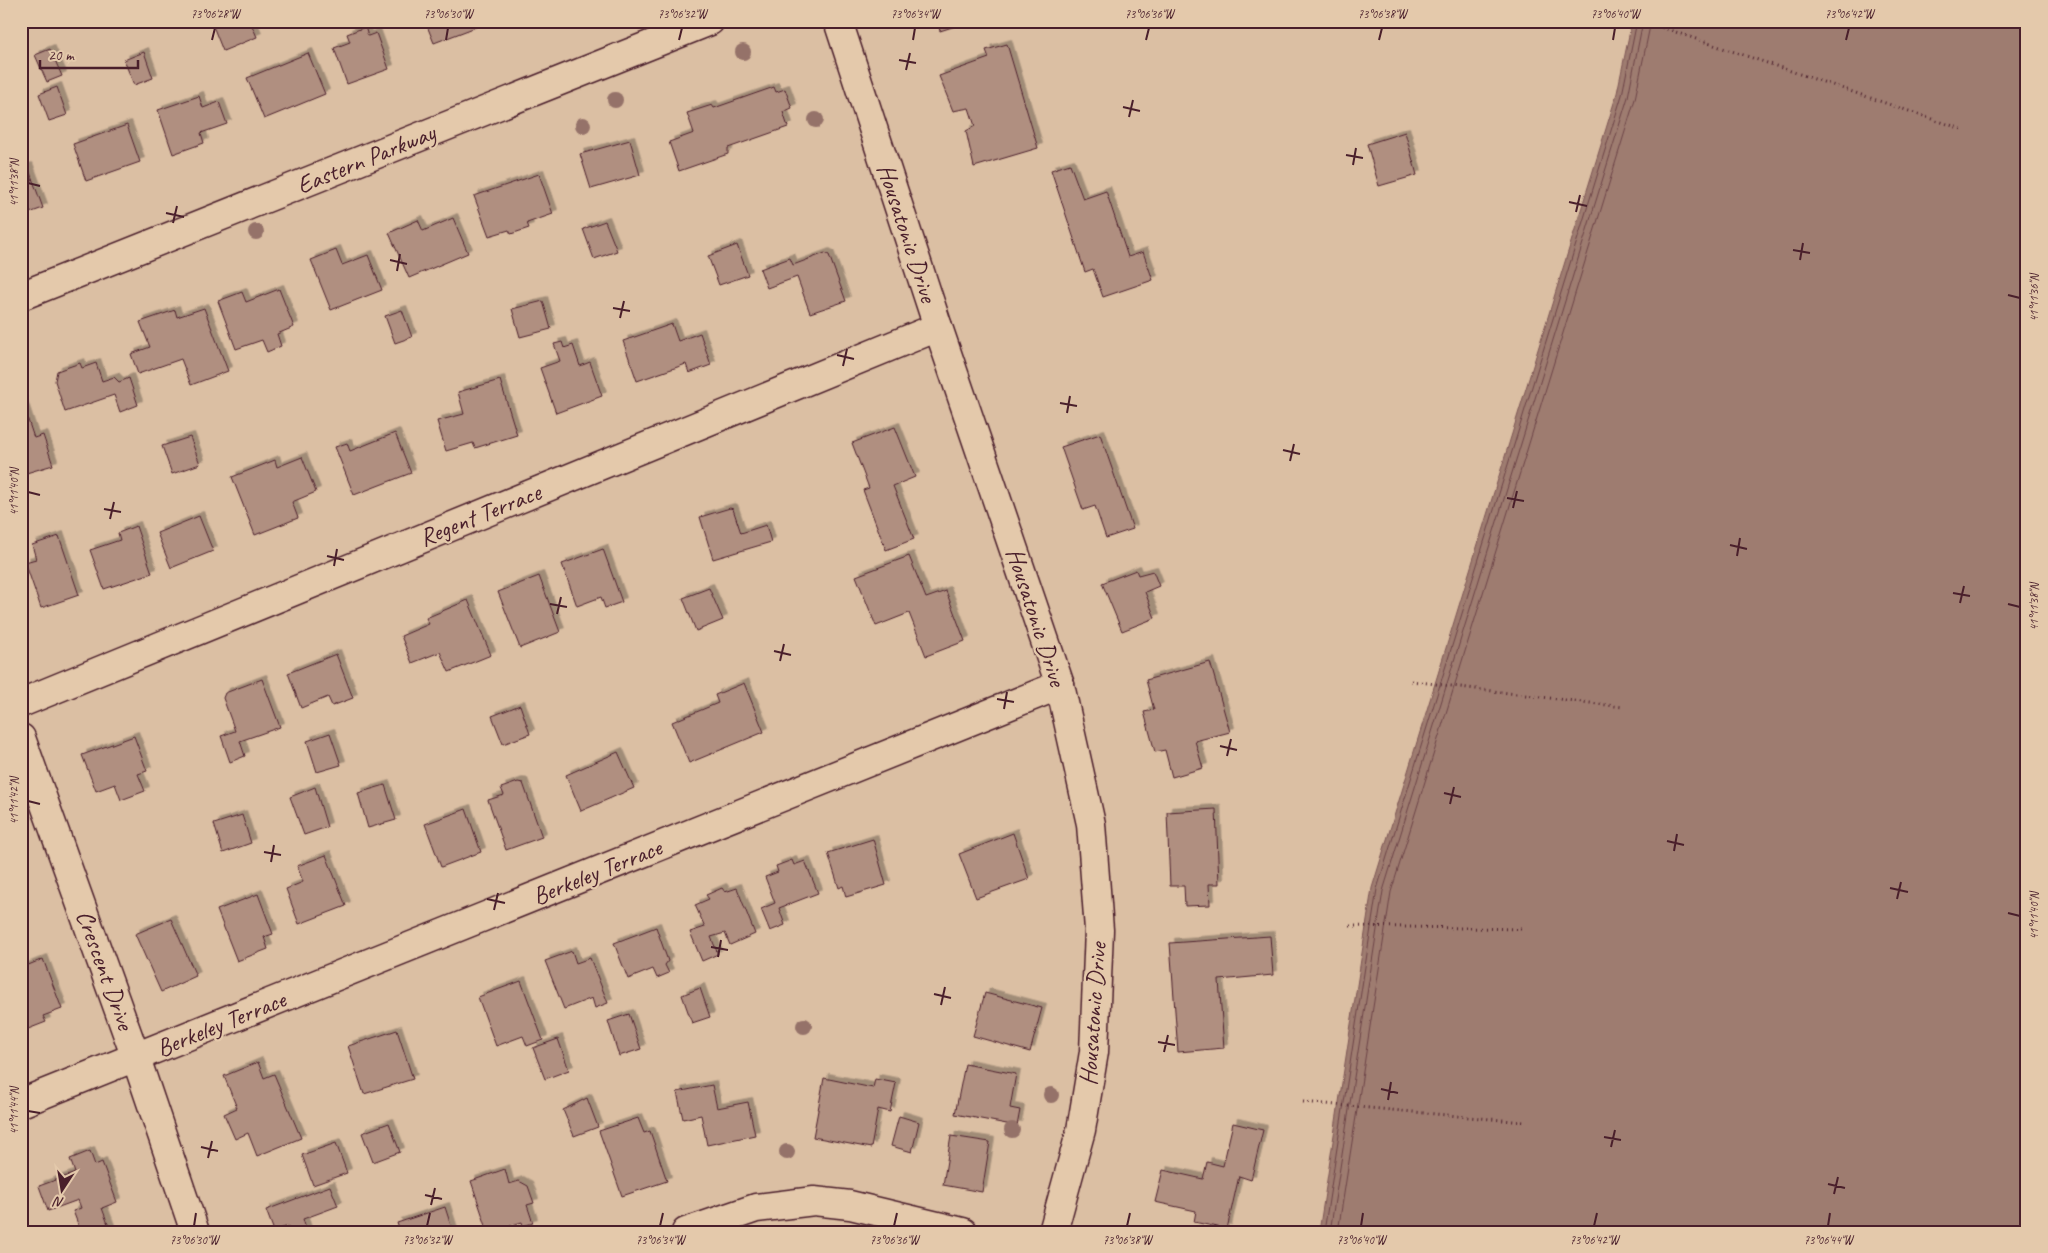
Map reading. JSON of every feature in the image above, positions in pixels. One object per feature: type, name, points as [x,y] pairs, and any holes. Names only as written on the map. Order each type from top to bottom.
[{"type":"street","name":"Eastern Parkway","points":[[21,296],[710,21]]},
{"type":"street","name":"Housatonic Drive","points":[[838,21],[938,328],[1060,685],[1091,824],[1099,930],[1094,1052],[1080,1130],[1053,1232]]},
{"type":"street","name":"Regent Terrace","points":[[21,703],[938,328]]},
{"type":"street","name":"Berkeley Terrace","points":[[21,1103],[1060,685]]},
{"type":"street","name":"Crescent Drive","points":[[21,738],[136,1058],[195,1232]]},
{"type":"street","points":[[686,1232],[756,1208],[814,1201],[850,1206],[963,1232]]},
{"type":"path","points":[[1643,21],[1965,130]]},
{"type":"path","points":[[1411,681],[1623,707]]},
{"type":"path","points":[[1350,926],[1523,929]]},
{"type":"path","points":[[1303,1102],[1524,1122]]},
{"type":"water","points":[[1632,21],[2027,21],[2027,1232],[1319,1232],[1372,888],[1617,93]]},
{"type":"building","points":[[211,21],[250,21],[257,37],[223,51]]},
{"type":"building","points":[[425,21],[474,21],[476,27],[434,43]]},
{"type":"building","points":[[937,21],[971,21],[940,31]]},
{"type":"building","points":[[365,27],[368,36],[376,33],[389,69],[347,84],[334,48],[350,42],[347,34]]},
{"type":"building","points":[[1007,44],[1038,148],[974,167],[966,131],[975,126],[969,108],[953,111],[939,76],[989,58],[986,50]]},
{"type":"building","points":[[50,49],[62,76],[47,82],[35,55]]},
{"type":"building","points":[[144,52],[153,78],[134,85],[124,60]]},
{"type":"building","points":[[308,53],[325,94],[264,119],[247,78]]},
{"type":"building","points":[[57,87],[67,115],[49,121],[39,94]]},
{"type":"building","points":[[774,87],[776,92],[785,89],[792,108],[783,112],[788,127],[728,148],[728,154],[679,171],[669,142],[694,133],[687,113],[712,105],[714,108]]},
{"type":"building","points":[[199,96],[203,108],[219,102],[227,124],[201,133],[204,143],[173,154],[158,110]]},
{"type":"building","points":[[127,125],[140,162],[86,181],[73,144]]},
{"type":"building","points":[[1405,132],[1417,175],[1379,186],[1367,144]]},
{"type":"building","points":[[630,140],[640,175],[591,189],[580,154]]},
{"type":"building","points":[[1070,164],[1083,199],[1106,191],[1128,257],[1143,252],[1153,280],[1103,297],[1093,269],[1085,272],[1051,170]]},
{"type":"building","points":[[28,167],[43,208],[21,216],[21,169]]},
{"type":"building","points":[[539,174],[553,214],[527,223],[529,228],[511,234],[509,230],[489,236],[474,196]]},
{"type":"building","points":[[453,218],[468,253],[409,278],[389,233],[418,220],[423,231]]},
{"type":"building","points":[[605,221],[617,251],[594,259],[583,229]]},
{"type":"building","points":[[737,245],[748,275],[719,285],[708,256]]},
{"type":"building","points":[[336,250],[342,265],[368,255],[382,290],[331,310],[311,260]]},
{"type":"building","points":[[825,253],[829,255],[846,301],[810,313],[797,277],[767,288],[760,269],[790,258],[793,265]]},
{"type":"building","points":[[279,289],[294,327],[277,334],[281,346],[267,352],[262,340],[236,349],[218,301],[242,292],[246,302]]},
{"type":"building","points":[[543,301],[551,329],[520,337],[512,309]]},
{"type":"building","points":[[204,308],[228,371],[191,385],[181,359],[138,374],[131,354],[150,347],[140,322],[175,310],[177,317]]},
{"type":"building","points":[[402,310],[412,337],[395,343],[385,316]]},
{"type":"building","points":[[672,324],[678,341],[700,333],[711,365],[689,373],[686,364],[637,381],[623,341]]},
{"type":"building","points":[[562,342],[564,348],[573,345],[580,366],[590,362],[602,396],[556,413],[540,368],[560,361],[554,344]]},
{"type":"building","points":[[80,363],[82,368],[96,363],[102,381],[114,377],[119,382],[129,378],[138,405],[120,412],[114,395],[65,412],[55,381],[57,371]]},
{"type":"building","points":[[500,380],[517,435],[475,448],[473,443],[446,451],[437,421],[464,414],[458,392]]},
{"type":"building","points":[[21,399],[34,438],[43,435],[53,465],[23,474],[21,468]]},
{"type":"building","points":[[895,427],[915,477],[893,486],[914,539],[886,550],[863,490],[869,488],[852,443]]},
{"type":"building","points":[[395,433],[411,473],[354,495],[335,447],[347,443],[350,451]]},
{"type":"building","points":[[1100,434],[1133,529],[1106,538],[1095,506],[1083,510],[1061,447]]},
{"type":"building","points":[[190,437],[200,464],[172,474],[162,446]]},
{"type":"building","points":[[302,457],[316,492],[292,502],[298,518],[255,535],[232,477],[275,460],[277,467]]},
{"type":"building","points":[[730,508],[733,509],[741,533],[766,525],[771,542],[713,559],[700,517]]},
{"type":"building","points":[[199,516],[213,551],[171,568],[157,533]]},
{"type":"building","points":[[136,526],[152,573],[104,589],[90,550],[120,540],[118,533]]},
{"type":"building","points":[[59,536],[79,595],[41,608],[25,562],[36,559],[32,545]]},
{"type":"building","points":[[603,549],[622,602],[605,608],[601,597],[577,606],[562,564]]},
{"type":"building","points":[[909,556],[926,598],[946,591],[965,641],[926,656],[909,613],[876,626],[856,576]]},
{"type":"building","points":[[1136,570],[1138,575],[1153,571],[1159,586],[1145,592],[1155,618],[1122,631],[1102,583]]},
{"type":"building","points":[[539,576],[560,632],[520,648],[498,592]]},
{"type":"building","points":[[709,588],[723,620],[696,631],[683,598]]},
{"type":"building","points":[[468,600],[491,655],[449,672],[440,652],[412,663],[401,636],[429,624],[426,618]]},
{"type":"building","points":[[336,654],[353,698],[332,706],[328,697],[301,708],[288,673]]},
{"type":"building","points":[[1210,662],[1230,732],[1195,741],[1203,768],[1172,777],[1165,750],[1155,752],[1144,712],[1154,710],[1146,680]]},
{"type":"building","points":[[262,679],[280,727],[240,741],[245,756],[230,762],[221,736],[235,731],[223,698],[225,693]]},
{"type":"building","points":[[744,683],[764,732],[689,763],[672,722],[718,703],[715,695]]},
{"type":"building","points":[[520,705],[530,734],[503,744],[492,716]]},
{"type":"building","points":[[330,733],[341,765],[317,772],[307,741]]},
{"type":"building","points":[[134,736],[147,771],[138,774],[145,791],[121,800],[115,784],[96,791],[82,755]]},
{"type":"building","points":[[618,752],[634,788],[581,811],[566,775]]},
{"type":"building","points":[[518,782],[523,783],[542,837],[506,850],[488,800],[504,795],[501,788]]},
{"type":"building","points":[[385,785],[396,820],[368,828],[358,793]]},
{"type":"building","points":[[315,787],[327,827],[304,835],[290,797]]},
{"type":"building","points":[[466,809],[481,852],[441,867],[425,824]]},
{"type":"building","points":[[1216,809],[1219,884],[1209,884],[1210,905],[1185,906],[1184,886],[1170,886],[1167,812]]},
{"type":"building","points":[[242,815],[251,843],[223,853],[214,824]]},
{"type":"building","points":[[1013,833],[1029,879],[976,898],[959,854]]},
{"type":"building","points":[[873,839],[886,885],[846,897],[843,886],[839,888],[828,853]]},
{"type":"building","points":[[326,855],[346,906],[299,924],[286,889],[303,882],[297,866]]},
{"type":"building","points":[[792,860],[794,865],[805,861],[818,893],[779,908],[785,925],[770,931],[761,909],[775,903],[765,877],[778,872],[776,866]]},
{"type":"building","points":[[722,888],[725,892],[737,888],[755,934],[730,945],[725,933],[711,937],[718,954],[702,961],[690,932],[705,927],[695,905],[709,899],[706,895]]},
{"type":"building","points":[[258,894],[273,934],[264,937],[268,949],[237,961],[217,910]]},
{"type":"building","points":[[171,919],[196,976],[161,992],[135,934]]},
{"type":"building","points":[[656,927],[668,961],[665,965],[669,973],[657,978],[653,969],[628,979],[614,943]]},
{"type":"building","points":[[1270,936],[1273,975],[1219,980],[1224,1048],[1178,1052],[1170,943]]},
{"type":"building","points":[[572,951],[576,963],[590,958],[608,1003],[595,1008],[592,998],[564,1009],[545,961]]},
{"type":"building","points":[[43,959],[62,1009],[43,1016],[46,1022],[23,1031],[21,968]]},
{"type":"building","points":[[521,981],[543,1040],[527,1046],[523,1036],[496,1046],[478,997]]},
{"type":"building","points":[[700,988],[710,1017],[692,1023],[682,995]]},
{"type":"building","points":[[985,993],[1042,1008],[1030,1052],[973,1036]]},
{"type":"building","points":[[629,1014],[641,1049],[619,1056],[608,1021]]},
{"type":"building","points":[[397,1030],[413,1079],[364,1094],[348,1046]]},
{"type":"building","points":[[558,1039],[569,1070],[545,1079],[533,1048]]},
{"type":"building","points":[[258,1062],[264,1078],[274,1074],[301,1138],[257,1156],[248,1133],[235,1139],[224,1114],[237,1108],[224,1076]]},
{"type":"building","points":[[965,1064],[1016,1074],[1010,1108],[1020,1110],[1017,1126],[955,1114]]},
{"type":"building","points":[[824,1078],[873,1088],[875,1079],[896,1083],[890,1112],[878,1109],[871,1148],[813,1137]]},
{"type":"building","points":[[712,1085],[717,1108],[748,1102],[755,1135],[707,1145],[701,1115],[683,1119],[677,1092]]},
{"type":"building","points":[[587,1098],[598,1127],[574,1136],[563,1110]]},
{"type":"building","points":[[899,1116],[919,1122],[912,1152],[891,1146]]},
{"type":"building","points":[[638,1118],[644,1133],[650,1131],[667,1181],[622,1196],[599,1131]]},
{"type":"building","points":[[389,1123],[400,1152],[373,1162],[362,1133]]},
{"type":"building","points":[[1233,1123],[1263,1130],[1251,1180],[1239,1176],[1227,1229],[1194,1222],[1196,1211],[1155,1202],[1163,1170],[1203,1179],[1207,1162],[1223,1166]]},
{"type":"building","points":[[951,1136],[990,1142],[982,1192],[943,1185]]},
{"type":"building","points":[[336,1143],[347,1173],[313,1185],[302,1155]]},
{"type":"building","points":[[90,1151],[95,1165],[102,1162],[117,1202],[102,1208],[111,1232],[81,1232],[73,1211],[81,1208],[78,1200],[48,1211],[39,1186],[75,1173],[70,1159]]},
{"type":"building","points":[[505,1169],[509,1184],[519,1181],[528,1186],[534,1203],[527,1205],[533,1223],[523,1226],[522,1222],[488,1232],[471,1181]]},
{"type":"building","points":[[330,1186],[338,1206],[303,1219],[307,1232],[290,1232],[288,1226],[274,1231],[266,1210]]},
{"type":"building","points":[[445,1207],[453,1232],[400,1232],[397,1223]]}]
